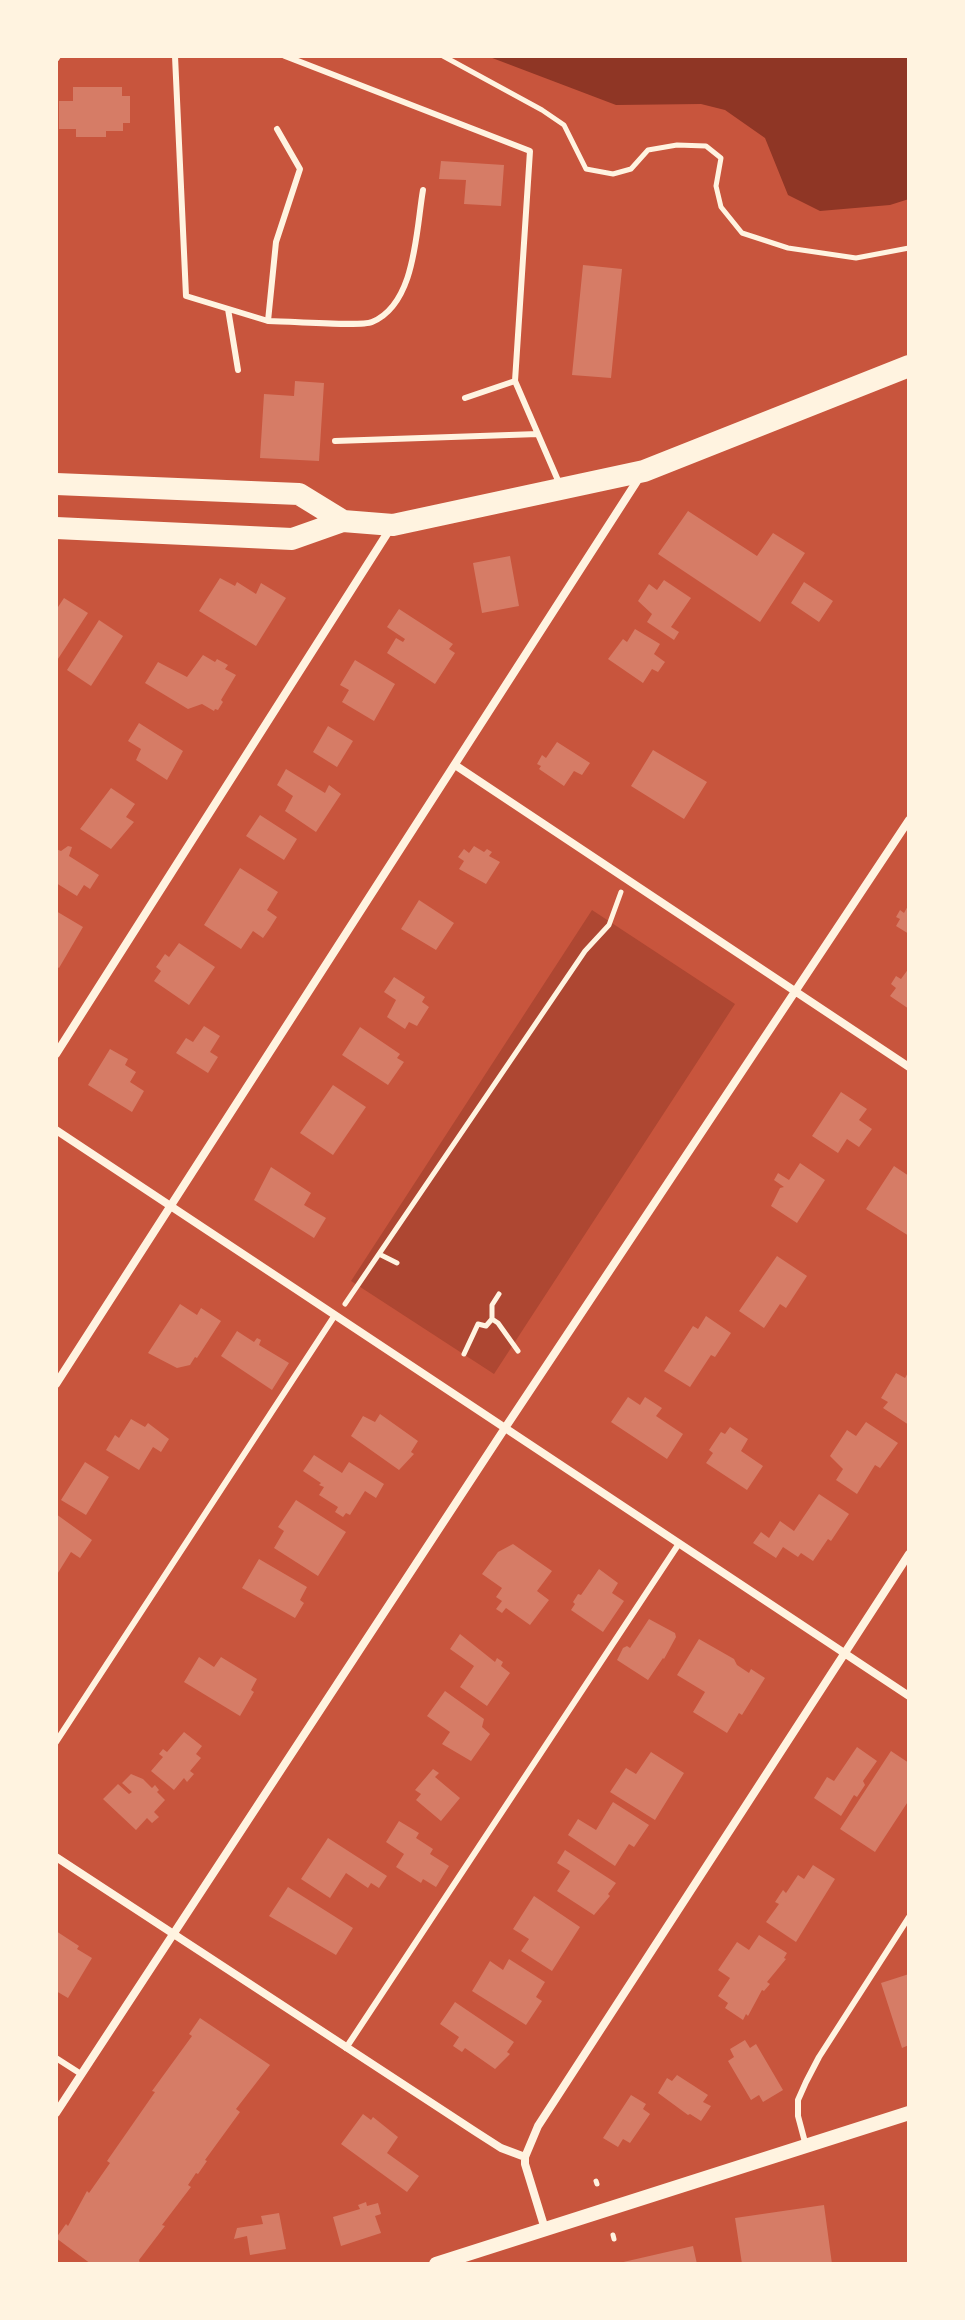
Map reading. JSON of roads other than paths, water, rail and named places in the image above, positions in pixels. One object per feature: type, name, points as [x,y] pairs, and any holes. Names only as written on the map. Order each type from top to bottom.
[{"type":"highway","points":[[56,528],[292,539],[343,521],[393,525],[644,471],[909,366]]},
{"type":"highway","points":[[56,484],[299,494],[343,521]]},
{"type":"street","points":[[56,1384],[644,471]]},
{"type":"street","points":[[56,1054],[393,525]]},
{"type":"street","points":[[455,765],[909,1067]]},
{"type":"street","points":[[56,2113],[505,1428],[909,820]]},
{"type":"street","points":[[56,1130],[909,1696]]},
{"type":"street","points":[[545,2229],[526,2171],[525,2157],[538,2126],[909,1554]]},
{"type":"street","points":[[56,1857],[501,2148],[525,2157]]},
{"type":"street","points":[[436,2264],[909,2113]]},
{"type":"lane","points":[[175,56],[186,296],[268,321],[370,323],[392,309],[406,286],[423,190]]},
{"type":"lane","points":[[285,56],[530,151],[515,381],[562,489]]},
{"type":"lane","points":[[268,321],[276,242],[300,169],[277,129]]},
{"type":"lane","points":[[228,309],[238,370]]},
{"type":"lane","points":[[465,398],[515,381]]},
{"type":"lane","points":[[335,441],[538,434]]},
{"type":"lane","points":[[56,1742],[335,1315]]},
{"type":"lane","points":[[346,2048],[678,1545]]},
{"type":"lane","points":[[806,2146],[798,2116],[798,2100],[806,2082],[909,1917]]},
{"type":"lane","points":[[56,2058],[81,2074]]}]
